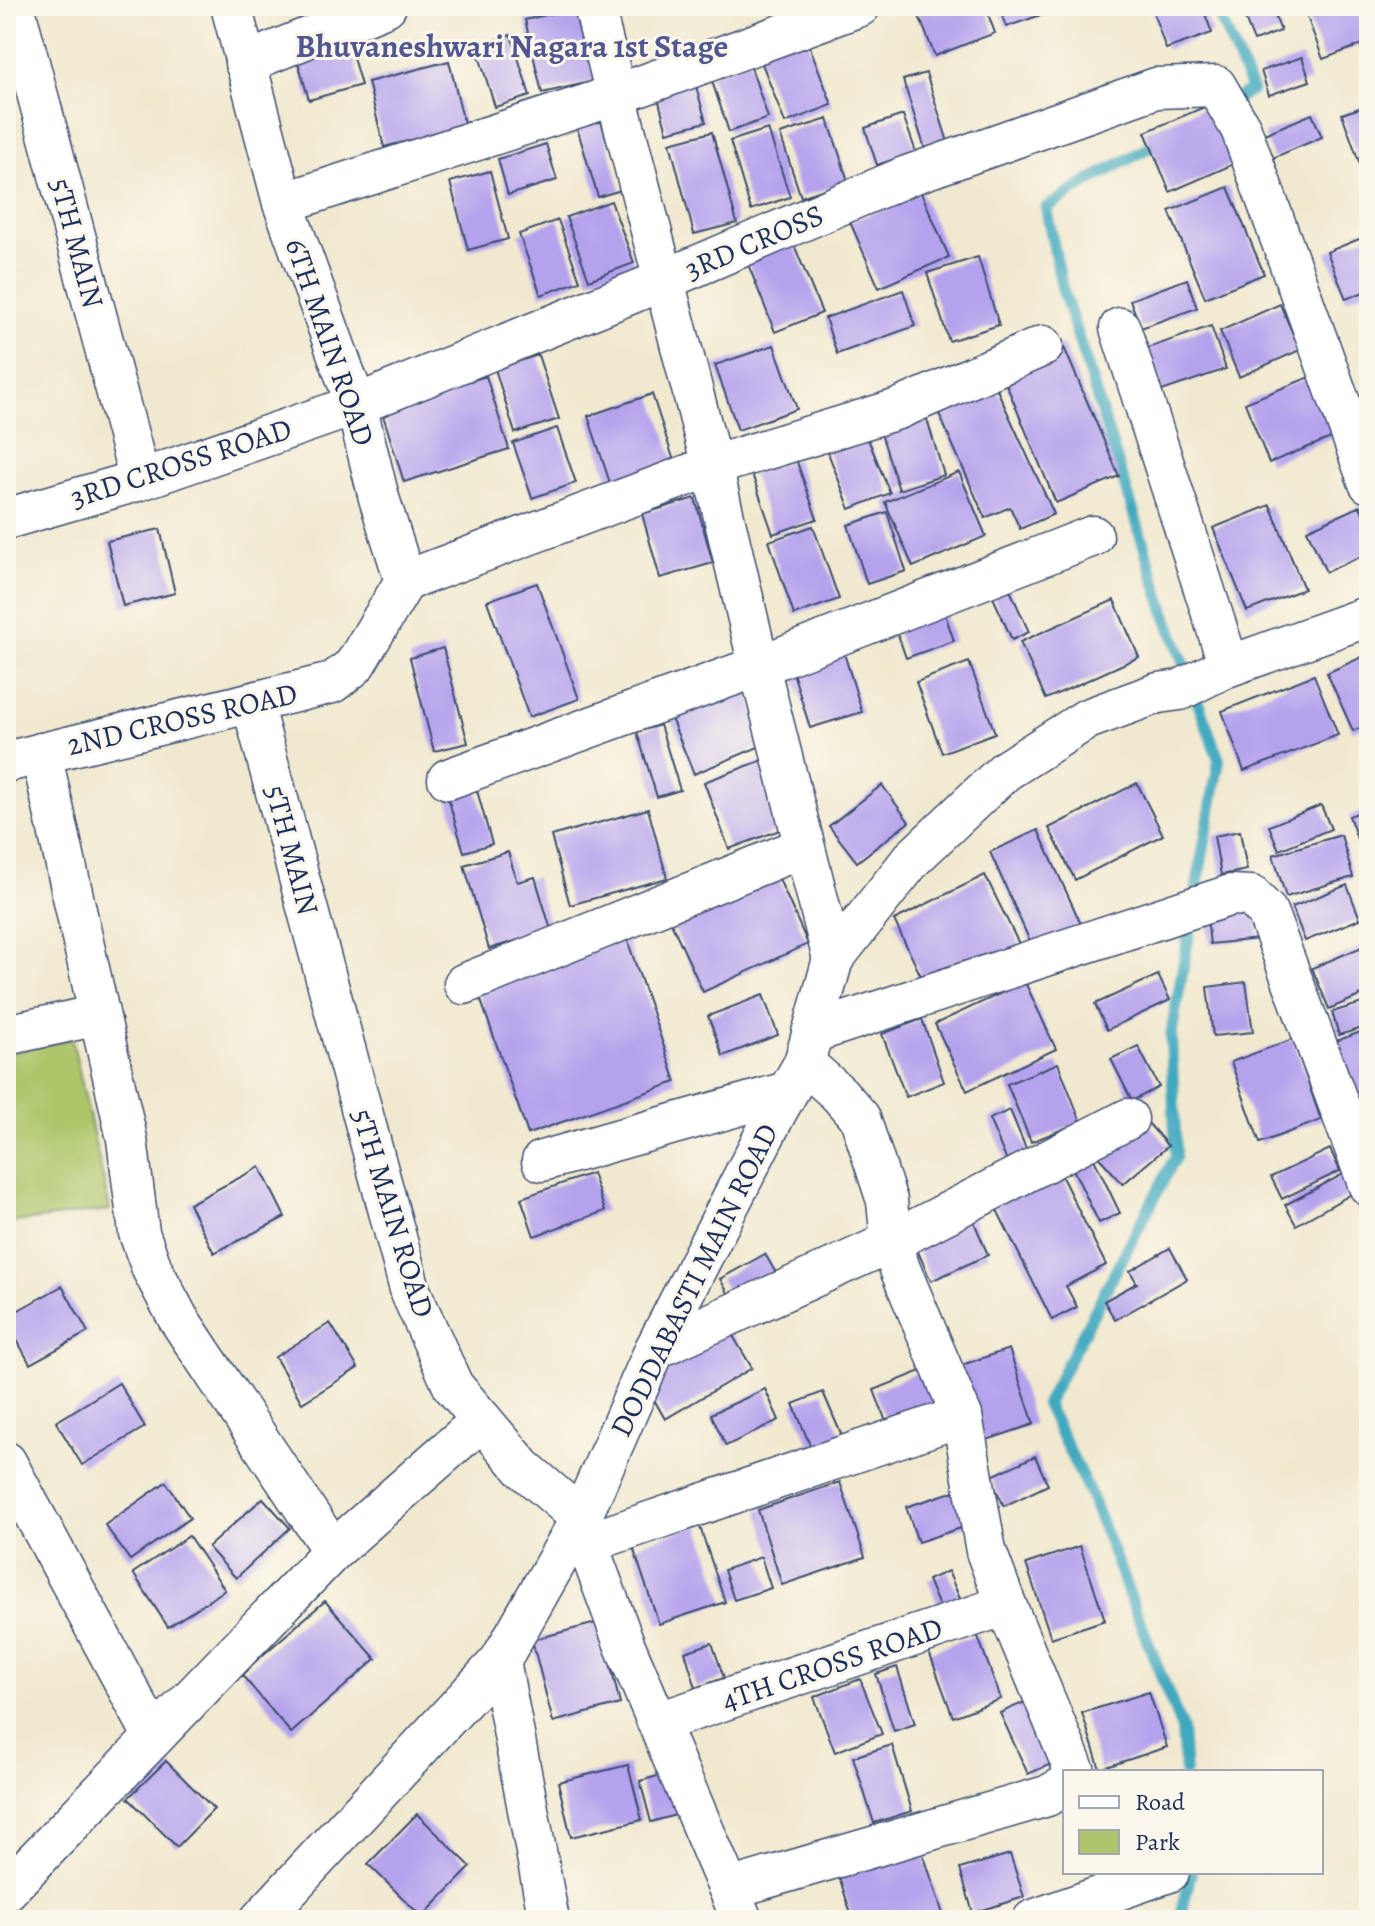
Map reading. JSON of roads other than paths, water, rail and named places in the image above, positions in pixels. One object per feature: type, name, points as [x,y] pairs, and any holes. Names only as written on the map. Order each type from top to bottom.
[{"type":"street","name":"5TH MAIN","points":[[14,6],[140,480]]},
{"type":"street","name":"6TH MAIN ROAD","points":[[231,6],[283,203],[356,405],[379,498],[405,581]]},
{"type":"street","points":[[245,63],[386,6]]},
{"type":"street","points":[[594,6],[712,466],[833,959]]},
{"type":"street","points":[[283,203],[616,95],[860,6]]},
{"type":"street","name":"3RD CROSS","points":[[356,405],[664,280],[907,176],[1156,88],[1216,86],[1241,129],[1369,483]]},
{"type":"street","points":[[1120,328],[1226,667]]},
{"type":"street","points":[[405,581],[712,466],[898,409],[1043,346]]},
{"type":"street","name":"3RD CROSS ROAD","points":[[6,519],[140,480],[356,405]]},
{"type":"street","points":[[448,779],[759,666],[1093,536]]},
{"type":"street","name":"2ND CROSS ROAD","points":[[24,757],[332,683],[354,666],[405,581]]},
{"type":"street","name":"DODDABASTI MAIN ROAD","points":[[260,1920],[500,1661],[584,1531],[655,1349],[801,1063],[833,959],[912,859],[1005,771],[1087,719],[1158,693],[1180,690],[1226,667],[1365,629]]},
{"type":"street","name":"5TH MAIN","points":[[252,703],[332,997]]},
{"type":"street","points":[[24,757],[99,1015],[127,1139],[139,1233],[152,1269],[178,1318],[333,1551]]},
{"type":"street","points":[[464,984],[804,847]]},
{"type":"street","points":[[542,1161],[801,1063],[1174,914],[1231,895],[1251,896],[1267,912],[1369,1186]]},
{"type":"street","name":"5TH MAIN ROAD","points":[[332,997],[411,1293],[453,1386],[523,1468],[584,1531]]},
{"type":"street","points":[[6,1035],[99,1015]]},
{"type":"street","points":[[801,1063],[839,1094],[860,1118],[887,1201],[891,1242],[900,1269],[962,1416],[986,1551],[1074,1770]]},
{"type":"street","points":[[655,1349],[891,1242],[1128,1119]]},
{"type":"street","points":[[962,1416],[584,1531],[625,1646],[736,1905],[1047,1796],[1063,1787]]},
{"type":"street","points":[[6,1891],[333,1551],[482,1420]]},
{"type":"street","points":[[6,1462],[154,1737]]},
{"type":"street","name":"4TH CROSS ROAD","points":[[659,1722],[1006,1605]]},
{"type":"street","points":[[500,1661],[549,1920]]},
{"type":"street","points":[[1033,1920],[1163,1874]]},
{"type":"waterway","points":[[1215,6],[1252,90],[1231,102]]},
{"type":"waterway","points":[[1162,140],[1046,208],[1062,287],[1165,612],[1219,760],[1195,898]]},
{"type":"waterway","points":[[1185,1770],[1182,1729],[1088,1489],[1046,1404],[1176,1156],[1171,1036],[1192,916]]},
{"type":"waterway","points":[[1180,1920],[1191,1874]]},
{"type":"district","name":"Bhuvaneshwari Nagara 1st Stage","points":[[512,46]]}]
